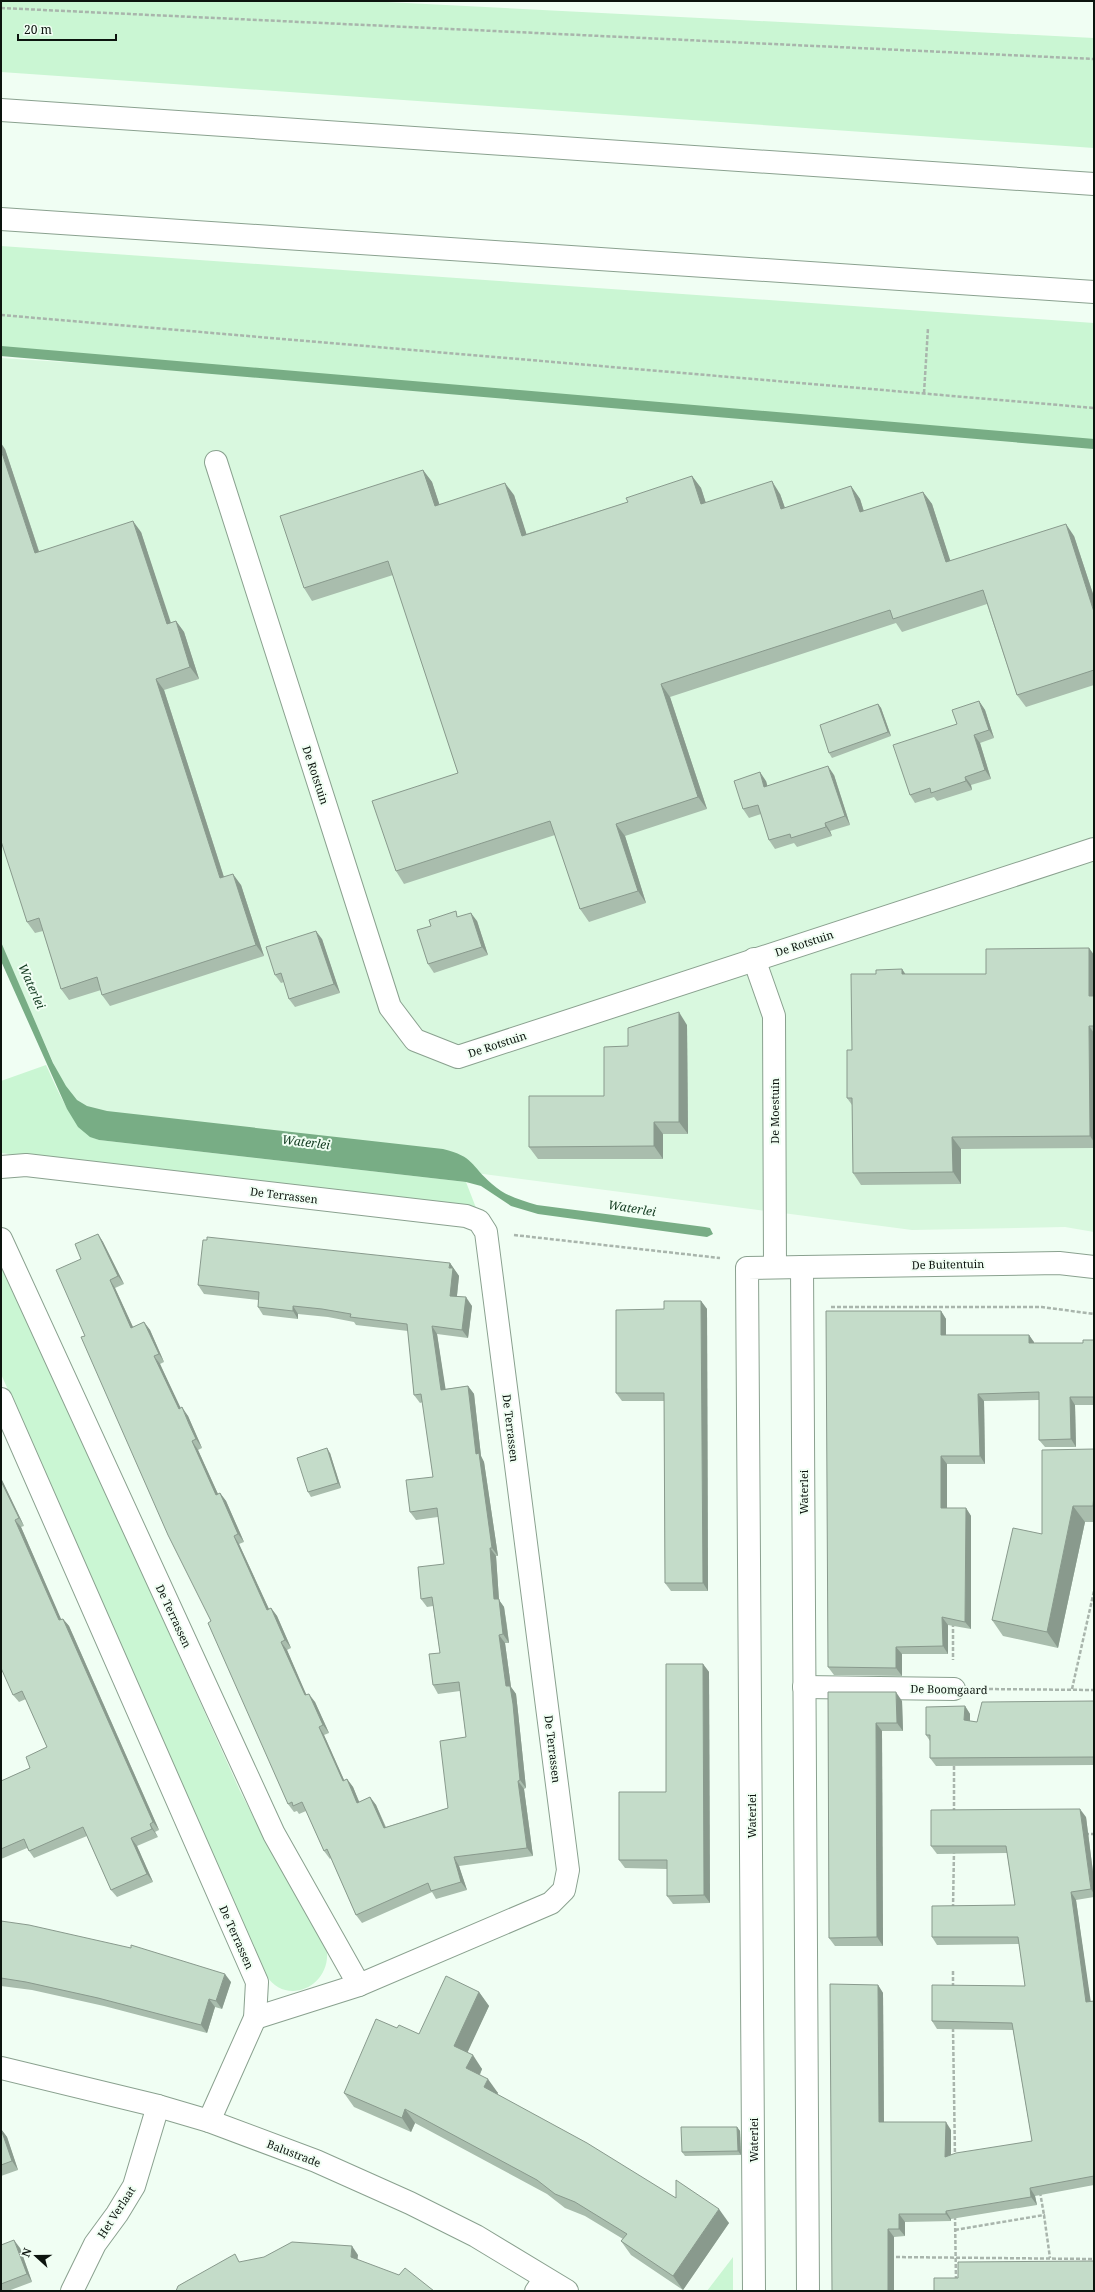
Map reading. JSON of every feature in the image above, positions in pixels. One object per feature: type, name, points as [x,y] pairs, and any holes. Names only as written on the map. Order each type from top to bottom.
[{"type":"main road","points":[[1,110],[1094,184]]},
{"type":"main road","points":[[1,219],[1094,292]]},
{"type":"main road","name":"De Rotstuin","points":[[216,462],[390,1007],[415,1040],[458,1057],[1094,849]]},
{"type":"main road","name":"De Moestuin","points":[[754,959],[774,1016],[775,1266]]},
{"type":"main road","name":"De Terrassen","points":[[1,1167],[26,1165],[466,1216],[479,1220],[486,1232],[568,1870],[564,1890],[551,1904],[359,1985],[255,2018]]},
{"type":"main road","name":"De Terrassen","points":[[1,1239],[274,1834],[359,1985]]},
{"type":"main road","name":"De Buitentuin","points":[[802,1266],[1059,1263],[1094,1267]]},
{"type":"main road","points":[[747,1268],[802,1266]]},
{"type":"main road","name":"Waterlei","points":[[802,1266],[808,2291]]},
{"type":"main road","name":"Waterlei","points":[[747,1268],[754,2291]]},
{"type":"main road","name":"De Terrassen","points":[[1,1399],[257,1982],[255,2018],[209,2121]]},
{"type":"main road","name":"De Boomgaard","points":[[804,1687],[954,1689]]},
{"type":"main road","name":"Balustrade","points":[[1,2068],[158,2106],[209,2121],[316,2161],[404,2200],[476,2236],[539,2283],[567,2291]]},
{"type":"main road","name":"Het Verlaat","points":[[72,2291],[95,2244],[117,2214],[134,2186],[158,2106]]},
{"type":"path","points":[[1,8],[1094,59]]},
{"type":"path","points":[[1,315],[1094,408]]},
{"type":"path","points":[[924,393],[928,328]]},
{"type":"path","points":[[486,1232],[738,1260],[747,1268]]},
{"type":"path","points":[[802,1307],[1042,1308],[1094,1314]]},
{"type":"path","points":[[1072,1689],[1094,1590]]},
{"type":"path","points":[[953,1619],[954,1689]]},
{"type":"path","name":"De Boomgaard","points":[[954,1689],[1094,1690]]},
{"type":"path","points":[[954,1758],[954,1820]]},
{"type":"path","points":[[1080,1834],[1094,1834]]},
{"type":"path","points":[[953,1913],[954,1843]]},
{"type":"path","points":[[953,1971],[953,1994]]},
{"type":"path","points":[[954,2026],[955,2160]]},
{"type":"path","points":[[1040,2191],[1050,2258]]},
{"type":"path","points":[[955,2214],[956,2284]]},
{"type":"path","points":[[955,2230],[1044,2215]]},
{"type":"path","points":[[886,2257],[1094,2259]]},
{"type":"shaded area","points":[[1,1],[367,1],[1094,38],[1094,148],[1,72]]},
{"type":"shaded area","points":[[1,246],[1094,323],[1094,442],[1,353]]},
{"type":"shaded area","points":[[1,358],[1094,429],[1094,1232],[1065,1227],[912,1230],[79,1121],[1,944]]},
{"type":"shaded area","points":[[46,1065],[67,1108],[81,1128],[99,1140],[466,1182],[478,1213],[1,1153],[1,1081]]},
{"type":"shaded area","points":[[1,1259],[240,1791],[264,1837],[326,1946],[327,1960],[323,1971],[317,1981],[307,1988],[297,1991],[286,1990],[275,1985],[266,1975],[1,1374]]},
{"type":"shaded area","points":[[733,2257],[733,2291],[707,2291]]},
{"type":"water","points":[[1,942],[53,1063],[66,1086],[77,1100],[87,1106],[107,1111],[443,1149],[461,1155],[467,1159],[497,1188],[507,1195],[537,1205],[705,1227],[710,1228],[713,1234],[707,1237],[538,1214],[511,1206],[481,1186],[466,1182],[99,1140],[90,1137],[78,1127],[67,1109],[1,961]]},
{"type":"building","points":[[1,450],[35,553],[133,521],[167,624],[176,621],[190,667],[156,679],[220,878],[233,874],[256,945],[102,995],[97,977],[61,989],[39,918],[27,922],[1,841]]},
{"type":"building","points":[[423,470],[435,506],[505,483],[522,536],[628,502],[626,498],[692,476],[701,504],[772,481],[781,509],[851,486],[860,512],[923,492],[946,562],[1066,524],[1094,612],[1094,670],[1017,695],[983,590],[893,619],[890,610],[661,684],[698,797],[616,824],[638,891],[580,909],[550,821],[396,871],[372,801],[458,773],[388,561],[304,588],[280,516]]},
{"type":"building","points":[[979,701],[989,730],[974,735],[985,770],[965,777],[966,781],[931,793],[930,788],[910,795],[893,745],[957,724],[952,710]]},
{"type":"building","points":[[878,704],[888,732],[829,753],[820,725]]},
{"type":"building","points":[[828,766],[845,816],[825,823],[826,827],[791,838],[790,834],[769,840],[758,805],[743,809],[734,781],[760,772],[764,787]]},
{"type":"building","points":[[456,911],[457,917],[471,913],[482,947],[428,964],[417,930],[431,926],[429,920]]},
{"type":"building","points":[[316,931],[334,984],[289,999],[281,973],[275,975],[266,947]]},
{"type":"building","points":[[1089,948],[1089,996],[1094,996],[1094,1026],[1089,1026],[1090,1136],[952,1137],[953,1172],[853,1173],[852,1098],[847,1098],[847,1050],[852,1050],[851,974],[876,974],[876,970],[902,969],[902,974],[986,974],[986,949]]},
{"type":"building","points":[[679,1012],[679,1122],[654,1122],[654,1146],[529,1147],[529,1096],[604,1096],[604,1047],[628,1046],[628,1028]]},
{"type":"building","points":[[98,1234],[118,1276],[110,1280],[131,1328],[144,1322],[159,1354],[154,1356],[179,1409],[182,1407],[196,1439],[192,1441],[216,1495],[220,1493],[238,1534],[234,1536],[267,1610],[271,1608],[285,1640],[281,1642],[305,1695],[309,1694],[323,1725],[319,1727],[343,1781],[347,1779],[357,1803],[370,1797],[384,1828],[448,1808],[440,1741],[466,1737],[459,1682],[433,1685],[429,1654],[440,1653],[432,1597],[421,1599],[418,1567],[444,1564],[437,1508],[410,1512],[406,1480],[433,1477],[421,1394],[414,1395],[407,1324],[350,1317],[351,1314],[322,1309],[293,1306],[293,1311],[258,1307],[259,1292],[198,1285],[203,1240],[207,1240],[207,1237],[450,1263],[449,1268],[453,1268],[450,1296],[466,1297],[462,1330],[432,1326],[441,1390],[468,1386],[476,1454],[479,1453],[492,1548],[490,1548],[494,1599],[499,1599],[503,1634],[499,1635],[506,1686],[510,1686],[513,1704],[520,1780],[518,1781],[527,1848],[454,1857],[461,1882],[431,1891],[428,1883],[356,1915],[327,1849],[324,1851],[302,1802],[293,1806],[292,1802],[288,1804],[208,1623],[211,1621],[168,1535],[81,1337],[85,1336],[56,1270],[81,1259],[75,1244]]},
{"type":"building","points":[[664,1301],[701,1301],[703,1583],[665,1583],[664,1393],[616,1393],[616,1310],[664,1309]]},
{"type":"building","points":[[826,1311],[941,1311],[941,1335],[1029,1335],[1029,1343],[1083,1343],[1083,1340],[1094,1340],[1094,1397],[1070,1397],[1071,1439],[1039,1440],[1039,1392],[978,1394],[980,1456],[941,1456],[941,1508],[966,1508],[965,1622],[942,1617],[943,1646],[896,1647],[896,1668],[828,1667]]},
{"type":"building","points":[[327,1448],[338,1483],[308,1492],[297,1458]]},
{"type":"building","points":[[1094,1449],[1093,1506],[1073,1506],[1047,1632],[992,1620],[1013,1528],[1042,1534],[1042,1450]]},
{"type":"building","points":[[1,1481],[19,1518],[15,1520],[59,1620],[63,1619],[153,1822],[150,1824],[152,1829],[131,1838],[147,1874],[111,1890],[83,1827],[29,1851],[24,1839],[1,1849],[1,1781],[30,1768],[26,1757],[47,1747],[22,1691],[13,1695],[1,1668]]},
{"type":"building","points":[[666,1664],[703,1664],[704,1895],[667,1896],[667,1860],[619,1860],[619,1792],[666,1792]]},
{"type":"building","points":[[828,1692],[896,1692],[897,1723],[876,1723],[877,1937],[829,1938]]},
{"type":"building","points":[[1094,1701],[1094,1757],[930,1758],[930,1735],[926,1735],[926,1707],[965,1706],[964,1720],[977,1722],[982,1702]]},
{"type":"building","points":[[1080,1809],[1091,1889],[1071,1892],[1086,2002],[1094,2001],[1094,2176],[1030,2188],[1031,2197],[946,2211],[946,2214],[899,2214],[899,2229],[888,2229],[888,2291],[832,2291],[830,1984],[878,1985],[879,2122],[946,2122],[945,2157],[956,2153],[1032,2141],[1012,2023],[932,2021],[932,1985],[1025,1986],[1018,1937],[932,1937],[932,1906],[1015,1905],[1006,1846],[931,1846],[931,1810]]},
{"type":"building","points":[[1,1921],[29,1925],[131,1948],[131,1945],[225,1974],[216,2001],[209,1999],[201,2025],[98,1998],[1,1978]]},
{"type":"building","points":[[446,1976],[479,1992],[454,2046],[473,2055],[466,2068],[488,2079],[484,2087],[587,2143],[676,2198],[676,2180],[719,2209],[673,2276],[621,2241],[627,2234],[575,2202],[555,2194],[537,2180],[405,2109],[402,2118],[344,2093],[376,2019],[397,2028],[399,2025],[419,2034]]},
{"type":"building","points":[[681,2127],[737,2127],[738,2151],[682,2152]]},
{"type":"building","points":[[1,2129],[12,2161],[1,2165]]},
{"type":"building","points":[[14,2240],[27,2274],[1,2284],[1,2245]]},
{"type":"building","points":[[292,2242],[352,2246],[351,2257],[399,2275],[405,2268],[434,2291],[176,2291],[178,2286],[235,2254],[239,2262],[264,2257]]},
{"type":"building","points":[[1094,2261],[1094,2291],[934,2291],[934,2278],[958,2278],[958,2262]]},
{"type":"waterway","points":[[1,351],[1094,444]]}]
